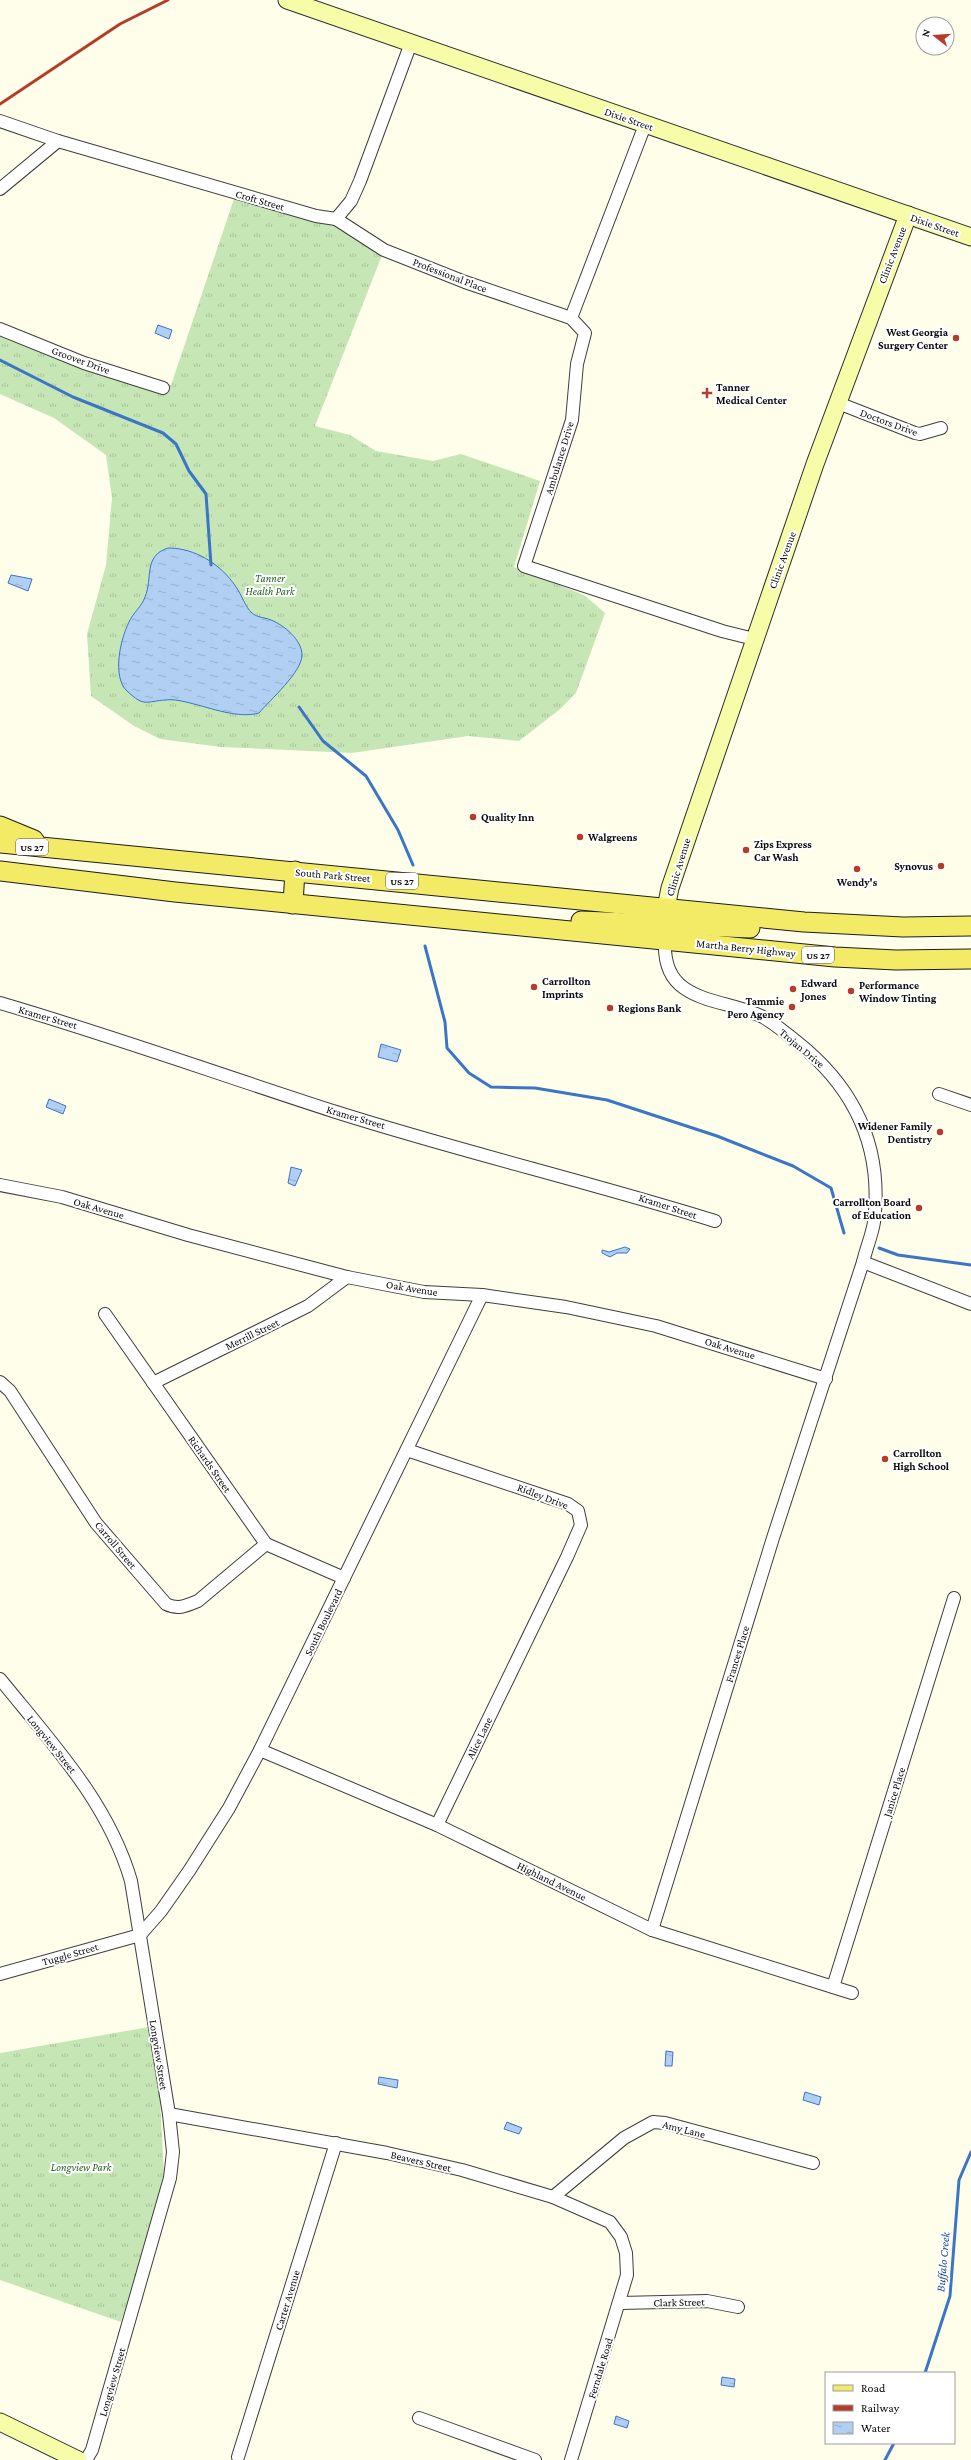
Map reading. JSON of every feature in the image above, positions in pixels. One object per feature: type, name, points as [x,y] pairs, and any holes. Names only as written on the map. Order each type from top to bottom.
[{"type":"main road","points":[[0,826],[64,850]]},
{"type":"main road","name":"South Park Street","points":[[0,843],[295,871],[666,924]]},
{"type":"main road","name":"US 27","points":[[0,871],[78,882],[532,928],[800,922],[903,927],[971,926]]},
{"type":"main road","points":[[293,904],[295,871]]},
{"type":"main road","name":"Martha Berry Highway","points":[[666,924],[835,957],[896,960],[971,959]]},
{"type":"street","name":"Dixie Street","points":[[287,0],[644,125],[971,237]]},
{"type":"street","points":[[336,219],[351,201],[360,181],[411,43]]},
{"type":"street","name":"Croft Street","points":[[4,123],[58,141],[316,216],[336,219]]},
{"type":"street","points":[[571,318],[644,125]]},
{"type":"street","points":[[0,189],[58,141]]},
{"type":"street","name":"Clinic Avenue","points":[[666,924],[670,888],[754,639],[838,403],[908,215]]},
{"type":"street","name":"Professional Place","points":[[336,219],[384,250],[464,282],[571,318]]},
{"type":"street","name":"Ambulance Drive","points":[[571,318],[584,333],[577,364],[573,413],[524,566],[709,627],[754,639]]},
{"type":"street","name":"Groover Drive","points":[[0,329],[84,363],[163,388]]},
{"type":"street","name":"Doctors Drive","points":[[838,403],[915,433],[940,428]]},
{"type":"street","name":"Trojan Drive","points":[[666,924],[667,965],[673,979],[697,996],[744,1008],[764,1018],[818,1058],[844,1088],[858,1113],[868,1139],[874,1167],[876,1194],[874,1223],[826,1379]]},
{"type":"street","name":"Kramer Street","points":[[0,1003],[88,1029],[337,1112],[626,1193],[716,1222]]},
{"type":"street","points":[[939,1094],[971,1105]]},
{"type":"street","name":"Oak Avenue","points":[[0,1186],[62,1197],[188,1235],[347,1277],[424,1292],[482,1295],[566,1307],[656,1326],[826,1379]]},
{"type":"street","points":[[862,1262],[971,1304]]},
{"type":"street","name":"Merrill Street","points":[[153,1383],[308,1306],[347,1277]]},
{"type":"street","name":"South Boulevard","points":[[140,1935],[161,1912],[190,1871],[229,1808],[260,1750],[482,1295]]},
{"type":"street","name":"Richards Street","points":[[105,1314],[266,1544]]},
{"type":"street","name":"Frances Place","points":[[652,1930],[773,1538],[826,1379]]},
{"type":"street","name":"Carroll Street","points":[[0,1382],[10,1390],[96,1522],[166,1604],[175,1608],[186,1607],[198,1601],[266,1544]]},
{"type":"street","name":"Ridley Drive","points":[[407,1450],[538,1493],[568,1504],[578,1511],[581,1525],[521,1652]]},
{"type":"street","points":[[266,1544],[344,1578]]},
{"type":"street","name":"Janice Place","points":[[833,1987],[954,1598]]},
{"type":"street","name":"Alice Lane","points":[[437,1825],[521,1652]]},
{"type":"street","name":"Longview Street","points":[[0,1679],[72,1766],[99,1807],[124,1855],[131,1881],[169,2114],[173,2152],[170,2178],[92,2450],[86,2460]]},
{"type":"street","name":"Highland Avenue","points":[[260,1750],[437,1825],[652,1930],[852,1993]]},
{"type":"street","name":"Tuggle Street","points":[[0,1974],[140,1935]]},
{"type":"street","name":"Beavers Street","points":[[169,2114],[336,2144],[462,2170],[553,2198],[610,2222],[621,2237],[626,2253],[627,2276]]},
{"type":"street","name":"Amy Lane","points":[[553,2198],[624,2138],[653,2122],[665,2123],[813,2164]]},
{"type":"street","name":"Carter Avenue","points":[[238,2457],[336,2144]]},
{"type":"street","name":"Ferndale Road","points":[[571,2460],[627,2276]]},
{"type":"street","name":"Clark Street","points":[[620,2303],[707,2301],[738,2307]]},
{"type":"street","points":[[419,2418],[535,2460]]},
{"type":"street","points":[[0,2422],[78,2460]]},
{"type":"green space","name":"Tanner Health Park","points":[[236,193],[336,219],[384,250],[315,426],[350,435],[376,451],[433,461],[461,454],[540,481],[514,567],[584,595],[605,613],[576,693],[559,710],[519,741],[468,736],[352,753],[221,747],[160,739],[134,726],[91,696],[87,634],[106,565],[112,498],[106,455],[54,418],[0,394],[0,330],[123,376],[171,385]]},
{"type":"green space","name":"Longview Park","points":[[149,2027],[160,2100],[164,2174],[155,2213],[121,2322],[0,2280],[0,2053]]},
{"type":"water","points":[[158,325],[172,330],[169,339],[155,333]]},
{"type":"water","points":[[168,548],[197,554],[215,565],[230,579],[238,590],[247,608],[252,613],[281,625],[287,629],[299,644],[302,655],[301,662],[297,669],[285,686],[259,713],[243,715],[234,714],[175,700],[142,702],[127,691],[122,685],[119,658],[123,638],[131,619],[145,597],[150,568],[155,556]]},
{"type":"water","points":[[11,575],[32,579],[28,591],[8,583]]},
{"type":"water","points":[[381,1044],[401,1050],[397,1062],[378,1057]]},
{"type":"water","points":[[49,1099],[66,1106],[63,1114],[46,1107]]},
{"type":"water","points":[[291,1167],[302,1170],[295,1186],[288,1183]]},
{"type":"water","points":[[625,1247],[630,1249],[627,1253],[617,1253],[610,1257],[602,1253],[602,1250],[609,1252]]},
{"type":"water","points":[[666,2051],[673,2052],[672,2066],[665,2066]]},
{"type":"water","points":[[379,2077],[398,2080],[397,2088],[378,2084]]},
{"type":"water","points":[[805,2092],[821,2097],[819,2105],[803,2100]]},
{"type":"water","points":[[507,2122],[522,2128],[519,2134],[504,2129]]},
{"type":"water","points":[[722,2377],[735,2379],[734,2387],[721,2385]]},
{"type":"water","points":[[616,2416],[629,2421],[627,2428],[614,2424]]},
{"type":"waterway","points":[[0,360],[73,397],[163,433],[176,444],[189,471],[206,494],[211,565]]},
{"type":"waterway","points":[[299,707],[323,741],[366,776],[398,830],[413,865]]},
{"type":"waterway","points":[[425,946],[445,1022],[447,1048],[469,1073],[491,1087],[535,1088],[607,1100],[717,1136],[793,1166],[831,1188],[844,1233]]},
{"type":"waterway","points":[[879,1248],[898,1255],[971,1265]]},
{"type":"waterway","name":"Buffalo Creek","points":[[925,2372],[950,2296],[959,2180],[971,2152]]},
{"type":"waterway","name":"Buffalo Creek","points":[[885,2460],[893,2444]]},
{"type":"railway","points":[[0,104],[120,24],[168,0]]},
{"type":"place","name":"West Georgia Surgery Center","points":[[956,338]]},
{"type":"place","name":"Tanner Medical Center","points":[[707,393]]},
{"type":"place","name":"Quality Inn","points":[[473,817]]},
{"type":"place","name":"Walgreens","points":[[580,837]]},
{"type":"place","name":"Zips Express Car Wash","points":[[746,850]]},
{"type":"place","name":"Synovus","points":[[941,866]]},
{"type":"place","name":"Wendy's","points":[[857,869]]},
{"type":"place","name":"Carrollton Imprints","points":[[534,987]]},
{"type":"place","name":"Edward Jones","points":[[793,989]]},
{"type":"place","name":"Performance Window Tinting","points":[[851,991]]},
{"type":"place","name":"Tammie Pero Agency","points":[[792,1007]]},
{"type":"place","name":"Regions Bank","points":[[610,1008]]},
{"type":"place","name":"Widener Family Dentistry","points":[[940,1132]]},
{"type":"place","name":"Carrollton Board of Education","points":[[919,1208]]},
{"type":"place","name":"Carrollton High School","points":[[885,1459]]}]
